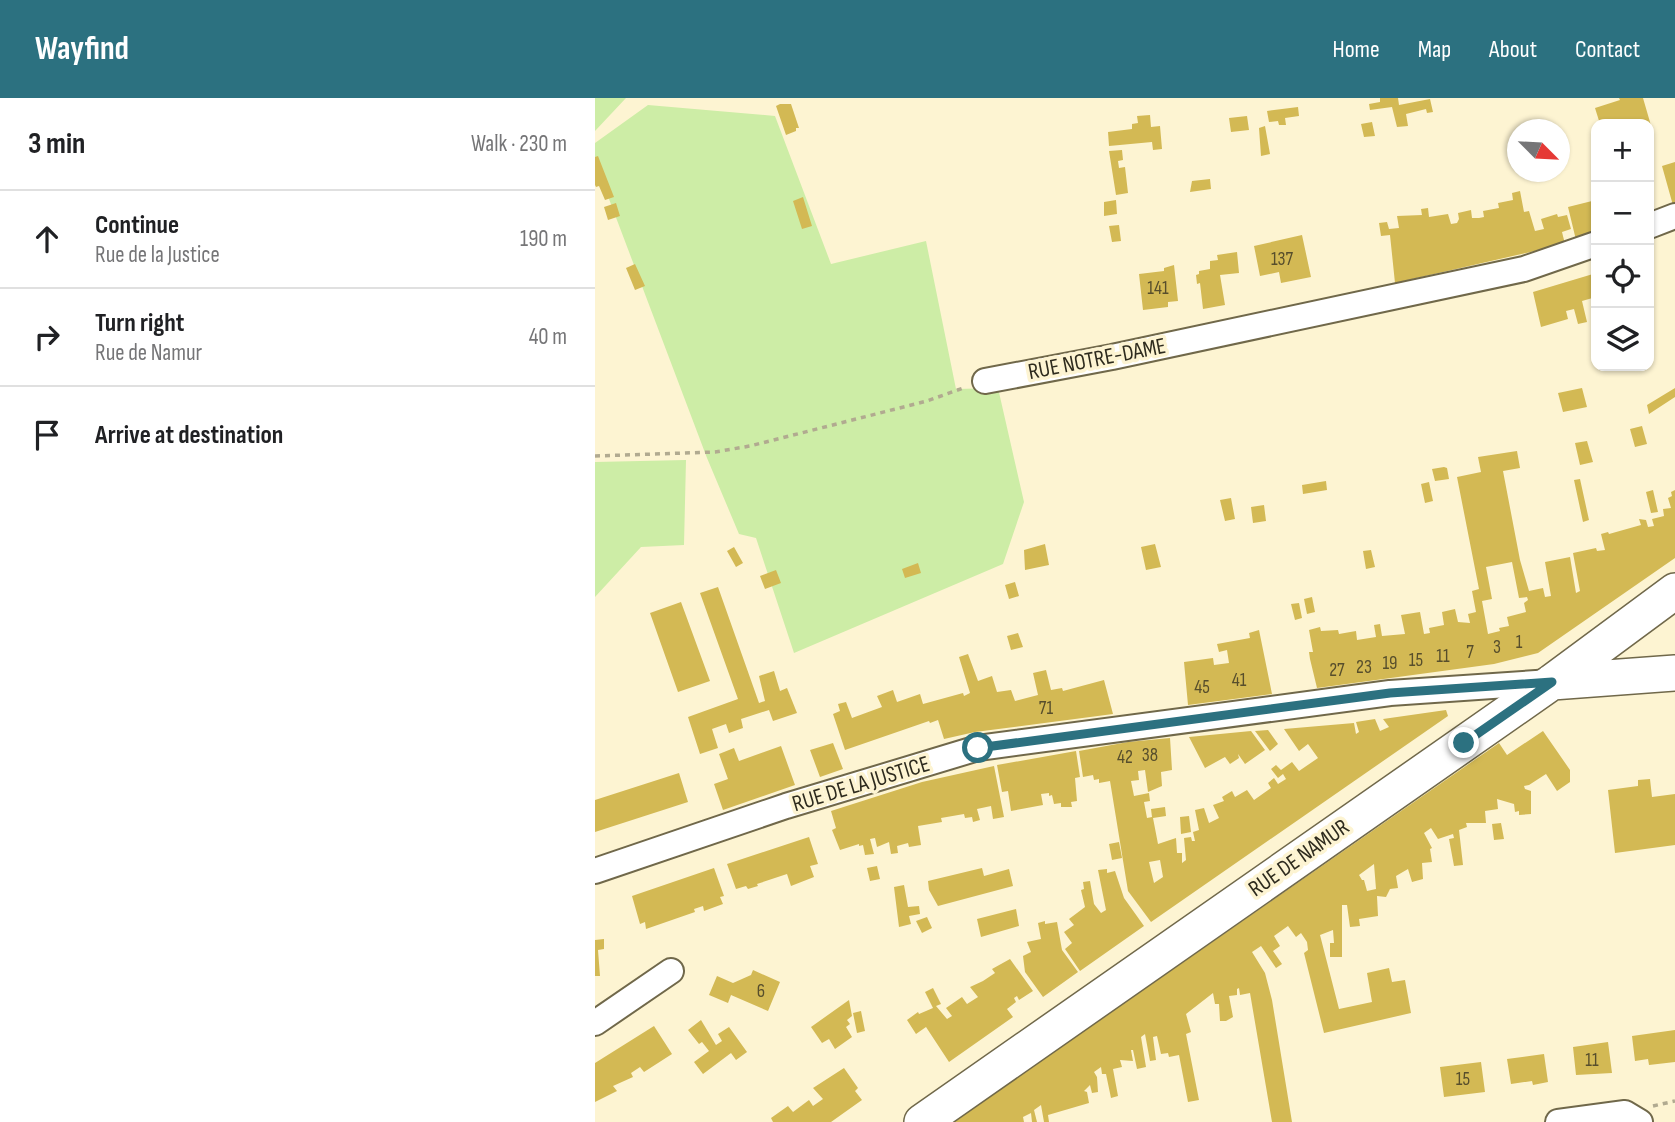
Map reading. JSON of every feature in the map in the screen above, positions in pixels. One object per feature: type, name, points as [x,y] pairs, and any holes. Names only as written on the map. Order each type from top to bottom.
[{"type":"main road","name":"RUE DE NAMUR","points":[[922,1122],[1552,682],[1675,591]]},
{"type":"main road","points":[[1552,682],[1675,673]]},
{"type":"street","points":[[1654,224],[1675,216]]},
{"type":"street","name":"RUE NOTRE-DAME","points":[[985,381],[1112,357],[1524,269],[1593,245]]},
{"type":"street","name":"RUE DE LA JUSTICE","points":[[595,871],[786,806],[978,748],[1390,693],[1552,682]]},
{"type":"street","points":[[595,1023],[671,971]]},
{"type":"street","points":[[1558,1122],[1625,1112],[1640,1122]]},
{"type":"path","points":[[595,456],[715,452],[750,446],[927,401],[985,381]]},
{"type":"green space","points":[[595,98],[626,98],[595,131]]},
{"type":"green space","points":[[648,105],[775,116],[831,264],[926,241],[956,389],[998,388],[1024,502],[1003,564],[794,653],[756,538],[739,534],[707,458],[595,162],[595,143]]},
{"type":"green space","points":[[686,460],[684,545],[641,547],[595,597],[595,462]]},
{"type":"building","points":[[1380,98],[1398,98],[1399,105],[1430,99],[1433,112],[1427,113],[1426,109],[1406,114],[1408,126],[1397,127],[1392,107],[1370,110],[1369,104],[1380,102]]},
{"type":"building","points":[[1619,98],[1643,98],[1649,119],[1598,119],[1595,108],[1620,100]]},
{"type":"building","points":[[791,104],[799,128],[786,135],[776,106]]},
{"type":"building","points":[[1298,107],[1299,116],[1285,118],[1286,125],[1279,125],[1278,121],[1269,122],[1267,111]]},
{"type":"building","points":[[1150,115],[1151,127],[1160,126],[1162,149],[1153,150],[1152,142],[1109,146],[1108,132],[1132,129],[1132,124],[1138,123],[1137,116]]},
{"type":"building","points":[[1247,116],[1249,130],[1231,132],[1229,118]]},
{"type":"building","points":[[1372,122],[1375,136],[1364,137],[1361,124]]},
{"type":"building","points":[[1265,126],[1270,154],[1261,156],[1259,128]]},
{"type":"building","points":[[1122,150],[1123,160],[1118,161],[1119,168],[1125,167],[1128,193],[1116,195],[1109,151]]},
{"type":"building","points":[[598,156],[614,197],[605,200],[599,186],[595,185],[595,157]]},
{"type":"building","points":[[1675,162],[1675,209],[1674,209],[1662,166]]},
{"type":"building","points":[[1210,179],[1211,189],[1190,192],[1192,181]]},
{"type":"building","points":[[1520,191],[1524,212],[1529,211],[1535,231],[1544,229],[1541,219],[1557,214],[1558,217],[1567,215],[1571,229],[1562,232],[1565,244],[1395,283],[1390,235],[1381,236],[1379,223],[1387,222],[1389,229],[1399,228],[1397,216],[1422,215],[1421,209],[1428,208],[1429,217],[1448,214],[1451,224],[1457,223],[1458,213],[1471,210],[1472,218],[1484,217],[1483,211],[1499,208],[1498,203],[1513,200],[1512,193]]},
{"type":"building","points":[[803,197],[812,226],[802,229],[793,201]]},
{"type":"building","points":[[1116,200],[1117,214],[1104,216],[1104,202]]},
{"type":"building","points":[[1591,201],[1591,234],[1576,240],[1568,207]]},
{"type":"building","points":[[616,203],[620,216],[608,220],[604,207]]},
{"type":"building","points":[[1119,225],[1121,241],[1112,242],[1109,226]]},
{"type":"building","points":[[1302,235],[1311,277],[1281,283],[1279,272],[1260,276],[1254,246]]},
{"type":"building","points":[[1237,252],[1239,273],[1220,275],[1225,305],[1203,309],[1200,283],[1197,284],[1196,275],[1199,271],[1210,269],[1210,261],[1218,260],[1217,255]]},
{"type":"building","points":[[635,264],[645,286],[635,290],[626,268]]},
{"type":"building","points":[[1174,265],[1178,301],[1168,302],[1168,307],[1143,310],[1139,274],[1164,271],[1164,268]]},
{"type":"building","points":[[1591,275],[1591,298],[1582,301],[1587,322],[1578,324],[1574,309],[1566,311],[1568,319],[1541,327],[1533,292]]},
{"type":"building","points":[[1582,388],[1587,407],[1563,412],[1558,393]]},
{"type":"building","points":[[1675,388],[1675,397],[1649,414],[1647,405]]},
{"type":"building","points":[[1642,426],[1647,444],[1635,447],[1630,429]]},
{"type":"building","points":[[1587,441],[1593,462],[1580,465],[1575,443]]},
{"type":"building","points":[[1517,451],[1520,468],[1503,471],[1520,560],[1529,591],[1543,588],[1545,597],[1551,596],[1545,562],[1570,557],[1576,593],[1580,591],[1573,553],[1596,548],[1597,551],[1605,550],[1601,534],[1641,525],[1639,519],[1646,520],[1648,527],[1654,526],[1652,519],[1664,516],[1663,509],[1671,508],[1668,498],[1675,490],[1675,558],[1538,653],[1494,664],[1317,688],[1309,652],[1313,652],[1309,630],[1320,627],[1321,631],[1338,630],[1339,634],[1356,631],[1357,640],[1376,637],[1374,625],[1380,624],[1382,636],[1405,634],[1401,615],[1420,612],[1424,634],[1430,633],[1429,628],[1444,625],[1442,612],[1455,609],[1458,622],[1470,623],[1468,614],[1476,612],[1472,591],[1479,589],[1457,477],[1481,472],[1478,457]],"holes":[[[1512,562],[1519,598],[1527,597],[1528,600],[1524,603],[1526,612],[1507,617],[1509,626],[1488,634],[1482,601],[1492,599],[1486,567]]]},
{"type":"building","points":[[1447,468],[1449,479],[1435,481],[1432,469]]},
{"type":"building","points":[[1580,479],[1589,520],[1583,522],[1574,480]]},
{"type":"building","points":[[1326,481],[1327,490],[1303,494],[1302,485]]},
{"type":"building","points":[[1429,482],[1433,501],[1425,503],[1421,484]]},
{"type":"building","points":[[1653,490],[1658,512],[1651,513],[1646,492]]},
{"type":"building","points":[[1231,498],[1235,519],[1225,521],[1220,500]]},
{"type":"building","points":[[1264,505],[1266,521],[1253,523],[1251,507]]},
{"type":"building","points":[[1045,544],[1049,565],[1025,570],[1024,550]]},
{"type":"building","points":[[1155,544],[1161,567],[1146,570],[1141,547]]},
{"type":"building","points":[[734,547],[743,563],[736,567],[727,551]]},
{"type":"building","points":[[1371,550],[1375,567],[1366,569],[1363,551]]},
{"type":"building","points":[[918,563],[921,573],[905,578],[902,569]]},
{"type":"building","points":[[776,570],[781,583],[765,589],[760,576]]},
{"type":"building","points":[[1015,582],[1019,596],[1009,599],[1005,585]]},
{"type":"building","points":[[718,587],[759,703],[765,701],[759,676],[774,671],[780,691],[787,688],[797,713],[773,721],[769,710],[741,719],[743,728],[729,733],[726,724],[712,729],[718,748],[700,754],[688,717],[738,699],[700,593]]},
{"type":"building","points":[[1312,597],[1315,612],[1307,614],[1304,599]]},
{"type":"building","points":[[681,602],[710,681],[678,692],[650,613]]},
{"type":"building","points":[[1299,603],[1302,618],[1295,620],[1291,604]]},
{"type":"building","points":[[1259,630],[1272,694],[1188,705],[1184,662],[1213,658],[1214,665],[1229,663],[1227,650],[1219,652],[1217,644],[1250,638],[1249,633]]},
{"type":"building","points":[[1018,633],[1023,647],[1011,650],[1007,636]]},
{"type":"building","points":[[968,654],[978,681],[992,676],[997,692],[1011,690],[1015,701],[1038,695],[1033,673],[1046,670],[1051,690],[1062,688],[1063,691],[1104,680],[1113,714],[975,732],[944,739],[938,720],[929,721],[845,750],[833,714],[840,711],[838,704],[846,702],[852,718],[882,707],[877,696],[893,690],[897,702],[920,694],[923,704],[963,693],[964,696],[970,693],[959,657]]},
{"type":"building","points":[[1446,710],[1448,716],[1151,922],[1128,891],[1110,781],[1099,783],[1099,779],[1094,780],[1093,775],[1083,777],[1079,751],[1170,738],[1172,770],[1161,772],[1162,786],[1148,792],[1145,770],[1138,771],[1139,780],[1131,781],[1134,796],[1149,793],[1150,801],[1144,802],[1147,818],[1152,817],[1151,809],[1165,807],[1166,816],[1153,818],[1158,844],[1176,838],[1177,853],[1182,853],[1182,863],[1186,860],[1184,838],[1191,837],[1192,841],[1195,841],[1193,832],[1199,830],[1195,810],[1204,808],[1209,823],[1219,818],[1213,805],[1224,801],[1222,797],[1232,791],[1235,797],[1247,790],[1254,800],[1271,788],[1268,783],[1274,778],[1278,784],[1286,779],[1283,774],[1278,778],[1271,769],[1276,765],[1281,770],[1292,762],[1299,771],[1318,758],[1308,744],[1299,751],[1284,729],[1354,723],[1356,734],[1359,732],[1356,722],[1375,719],[1380,731],[1389,727],[1383,719]],"holes":[[[1160,860],[1163,877],[1154,883],[1149,862]]]},
{"type":"building","points":[[1268,730],[1278,744],[1270,751],[1255,731]]},
{"type":"building","points":[[1251,731],[1265,750],[1245,764],[1238,754],[1239,758],[1230,764],[1225,757],[1205,768],[1189,737]]},
{"type":"building","points":[[1543,731],[1570,770],[1570,782],[1557,791],[1546,774],[1524,786],[1531,791],[1531,814],[1519,815],[1519,811],[1515,812],[1514,804],[1497,799],[1498,809],[1485,811],[1486,823],[1466,823],[1467,827],[1459,830],[1463,865],[1454,866],[1449,839],[1454,838],[1453,834],[1438,839],[1431,828],[1424,833],[1432,848],[1432,862],[1422,863],[1423,879],[1412,882],[1408,869],[1396,876],[1398,888],[1390,889],[1386,897],[1377,896],[1378,916],[1359,919],[1360,926],[1350,927],[1347,905],[1342,905],[1342,957],[1330,957],[1330,943],[1334,943],[1333,930],[1320,935],[1339,1009],[1372,1002],[1367,973],[1389,968],[1392,982],[1405,980],[1411,1013],[1324,1033],[1304,953],[1308,950],[1307,942],[1301,933],[1296,937],[1288,926],[1274,936],[1280,946],[1273,951],[1282,964],[1276,968],[1261,946],[1252,952],[1265,973],[1272,1000],[1292,1122],[1272,1122],[1250,993],[1240,995],[1239,988],[1237,995],[1229,996],[1233,1017],[1226,1021],[1220,1021],[1219,1004],[1215,1004],[1213,993],[1186,1014],[1191,1032],[1186,1034],[1199,1100],[1188,1102],[1179,1055],[1169,1057],[1168,1053],[1161,1054],[1157,1036],[1153,1037],[1156,1060],[1150,1061],[1145,1034],[1141,1037],[1146,1067],[1137,1069],[1131,1050],[1133,1061],[1120,1060],[1122,1067],[1113,1069],[1118,1096],[1111,1098],[1106,1074],[1102,1074],[1101,1067],[1094,1072],[1098,1092],[1092,1093],[1090,1085],[1084,1091],[1087,1092],[1089,1103],[1048,1115],[1049,1122],[1044,1122],[1041,1105],[1034,1110],[1037,1122],[1032,1122],[1031,1113],[1023,1117],[1024,1122],[953,1122],[1499,743],[1507,755]],"holes":[[[1374,864],[1376,889],[1367,891],[1364,880],[1359,875]]]},
{"type":"building","points":[[833,743],[843,769],[820,777],[810,750]]},
{"type":"building","points":[[781,746],[795,785],[723,810],[714,784],[728,779],[719,754],[734,748],[739,761]]},
{"type":"building","points":[[1076,751],[1080,777],[1075,778],[1077,801],[1071,802],[1072,807],[1061,807],[1061,803],[1054,804],[1049,793],[1041,794],[1043,805],[1011,811],[1008,791],[1002,792],[997,765]]},
{"type":"building","points":[[994,766],[1004,817],[993,819],[991,806],[977,809],[980,820],[973,822],[972,817],[965,818],[964,814],[941,818],[942,822],[918,826],[921,845],[909,847],[908,843],[897,846],[898,853],[891,854],[889,842],[877,847],[875,838],[870,839],[874,854],[865,855],[863,845],[859,844],[840,850],[832,830],[836,828],[831,811],[922,782]]},
{"type":"building","points":[[679,773],[688,802],[595,832],[595,800]]},
{"type":"building","points":[[1650,779],[1652,797],[1675,794],[1675,845],[1615,853],[1608,790],[1638,786],[1638,780]]},
{"type":"building","points":[[1189,816],[1191,832],[1181,834],[1180,817]]},
{"type":"building","points":[[1501,823],[1504,839],[1494,840],[1492,824]]},
{"type":"building","points":[[809,837],[818,864],[810,866],[814,877],[791,886],[787,874],[748,889],[746,886],[736,889],[727,864]]},
{"type":"building","points":[[1119,842],[1122,858],[1112,860],[1109,844]]},
{"type":"building","points":[[877,866],[880,879],[870,881],[867,868]]},
{"type":"building","points":[[714,868],[724,896],[720,897],[723,904],[704,911],[703,906],[694,909],[695,912],[646,929],[645,922],[640,924],[632,896]]},
{"type":"building","points":[[982,868],[984,876],[1009,869],[1013,886],[938,906],[929,890],[928,881]]},
{"type":"building","points":[[1107,869],[1107,873],[1115,871],[1124,898],[1144,926],[1080,971],[1065,949],[1072,943],[1064,932],[1074,925],[1069,919],[1085,907],[1081,890],[1084,889],[1083,882],[1090,881],[1094,904],[1101,913],[1106,910],[1098,870]]},
{"type":"building","points":[[904,885],[908,907],[919,906],[920,914],[909,916],[911,924],[899,927],[894,887]]},
{"type":"building","points":[[1016,909],[1019,926],[981,937],[977,919]]},
{"type":"building","points":[[927,917],[932,928],[922,933],[916,921]]},
{"type":"building","points":[[1045,921],[1045,924],[1057,922],[1062,950],[1078,972],[1043,997],[1025,972],[1023,956],[1031,952],[1027,942],[1041,939],[1038,923]]},
{"type":"building","points":[[604,939],[604,949],[598,950],[600,976],[595,976],[595,940]]},
{"type":"building","points":[[1010,959],[1033,991],[1019,1000],[1017,996],[1014,998],[1016,1002],[1007,1009],[1013,1017],[949,1062],[926,1027],[916,1034],[907,1020],[918,1012],[919,1014],[933,1008],[925,992],[933,988],[941,1004],[936,1006],[947,1019],[952,1016],[946,1008],[962,997],[967,1004],[978,997],[970,987],[995,973],[992,969]]},
{"type":"building","points":[[753,970],[780,982],[768,1011],[731,995],[728,1003],[709,995],[717,976],[733,983],[751,975]]},
{"type":"building","points":[[849,1000],[852,1016],[847,1020],[850,1024],[846,1027],[852,1037],[835,1049],[829,1039],[822,1043],[811,1027]]},
{"type":"building","points":[[861,1011],[865,1031],[857,1033],[853,1013]]},
{"type":"building","points":[[701,1020],[716,1045],[722,1041],[718,1034],[729,1027],[747,1052],[736,1060],[731,1053],[703,1074],[694,1062],[709,1051],[702,1042],[699,1044],[688,1030]]},
{"type":"building","points":[[654,1026],[672,1054],[644,1072],[640,1067],[631,1073],[633,1077],[613,1086],[617,1091],[595,1102],[595,1063]]},
{"type":"building","points":[[1675,1030],[1675,1062],[1649,1065],[1648,1059],[1635,1061],[1632,1036]]},
{"type":"building","points":[[1608,1042],[1612,1073],[1576,1075],[1573,1047]]},
{"type":"building","points":[[1544,1054],[1548,1082],[1533,1085],[1532,1081],[1511,1084],[1507,1059]]},
{"type":"building","points":[[1481,1062],[1485,1092],[1444,1097],[1440,1067]]},
{"type":"building","points":[[844,1068],[858,1088],[855,1091],[862,1100],[831,1122],[773,1122],[771,1118],[788,1106],[793,1112],[809,1100],[813,1106],[823,1099],[813,1088]]},
{"type":"route","points":[[978,748],[1390,693],[1552,682],[1464,743]]}]
